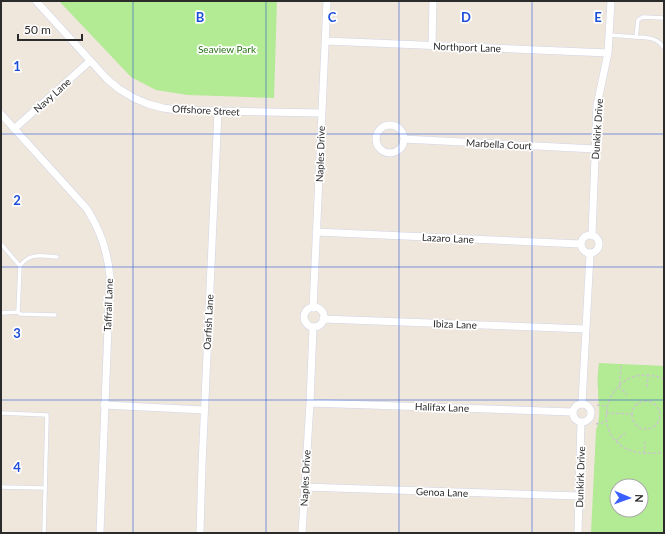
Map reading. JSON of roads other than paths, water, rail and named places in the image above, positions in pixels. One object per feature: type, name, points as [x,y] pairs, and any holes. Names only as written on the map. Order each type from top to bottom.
[{"type":"street","name":"Offshore Street","points":[[36,1],[107,79],[119,89],[148,104],[177,110],[321,113]]},
{"type":"street","name":"Naples Drive","points":[[313,308],[327,1]]},
{"type":"street","points":[[432,46],[433,1]]},
{"type":"street","name":"Dunkirk Drive","points":[[592,235],[597,105],[608,53],[611,1]]},
{"type":"street","name":"Northport Lane","points":[[326,41],[608,53]]},
{"type":"street","name":"Navy Lane","points":[[14,129],[90,61]]},
{"type":"street","name":"Oarfish Lane","points":[[200,533],[204,410],[218,112]]},
{"type":"street","name":"Taffrail Lane","points":[[1,114],[87,209],[103,240],[110,276],[100,533]]},
{"type":"street","name":"Marbella Court","points":[[404,139],[595,149]]},
{"type":"street","name":"Lazaro Lane","points":[[316,232],[581,244]]},
{"type":"street","points":[[592,235],[597,238],[599,247],[596,252],[590,254],[584,252],[581,241],[585,236],[592,235]]},
{"type":"street","points":[[582,403],[590,254]]},
{"type":"street","points":[[313,308],[320,310],[323,315],[323,319],[318,326],[313,327],[307,325],[304,319],[305,312],[313,308]]},
{"type":"street","name":"Ibiza Lane","points":[[323,319],[586,329]]},
{"type":"street","name":"Naples Drive","points":[[302,533],[313,327]]},
{"type":"street","name":"Halifax Lane","points":[[310,403],[573,412]]},
{"type":"street","points":[[582,403],[588,405],[592,413],[589,419],[581,422],[576,420],[573,412],[577,405],[582,403]]},
{"type":"street","points":[[104,405],[204,410]]},
{"type":"street","name":"Dunkirk Drive","points":[[578,533],[581,422]]},
{"type":"street","name":"Genoa Lane","points":[[304,487],[579,496]]},
{"type":"lane","points":[[636,36],[638,20],[643,17],[664,18]]},
{"type":"lane","points":[[609,35],[653,38],[660,42],[664,48]]},
{"type":"lane","points":[[1,244],[20,266]]},
{"type":"lane","points":[[18,312],[20,266],[24,260],[34,255],[57,257]]},
{"type":"lane","points":[[1,313],[18,312],[20,314],[55,315]]},
{"type":"lane","points":[[1,413],[47,415],[44,533]]},
{"type":"lane","points":[[1,488],[45,488]]},
{"type":"park label","name":"Seaview Park","points":[[227,49]]}]
